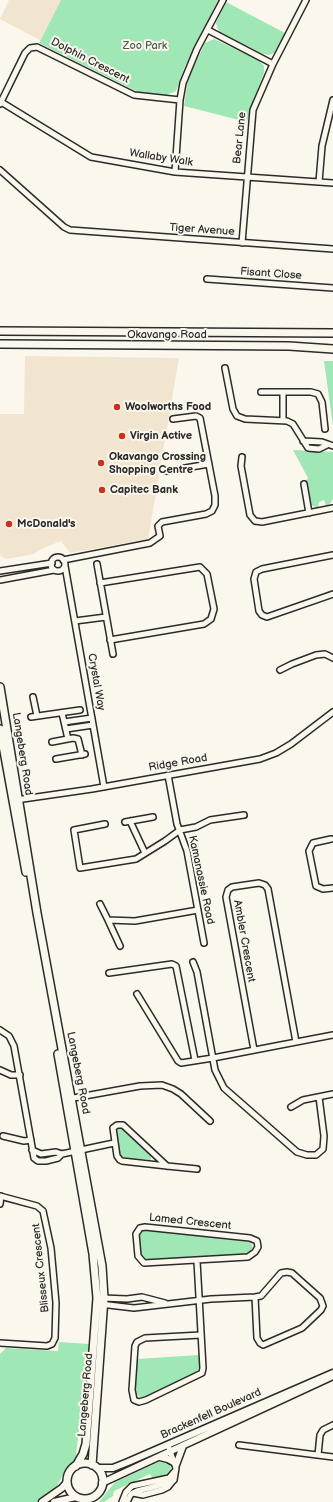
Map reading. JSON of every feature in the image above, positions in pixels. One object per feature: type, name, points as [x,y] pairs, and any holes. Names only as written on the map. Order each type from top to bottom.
[{"type":"main road","name":"Okavango Road","points":[[0,331],[333,333]]},
{"type":"main road","name":"Okavango Road","points":[[0,344],[289,346],[333,349]]},
{"type":"main road","name":"Langeberg Road","points":[[0,687],[15,800]]},
{"type":"main road","name":"Langeberg Road","points":[[0,729],[15,800],[68,1099],[100,1250],[100,1301],[94,1467]]},
{"type":"main road","name":"Langeberg Road","points":[[76,1466],[83,1454],[86,1444],[100,1301]]},
{"type":"main road","points":[[84,1463],[94,1467],[101,1475],[102,1483],[98,1493],[92,1499],[78,1499],[70,1490],[67,1482],[69,1474],[76,1466],[84,1463]]},
{"type":"street","points":[[175,172],[180,100],[189,65],[223,0]]},
{"type":"street","name":"Bear Lane","points":[[242,243],[246,178],[253,110],[273,64],[306,0]]},
{"type":"street","points":[[208,30],[273,64]]},
{"type":"street","name":"Dolphin Crescent","points":[[0,103],[25,53],[30,48],[37,47],[134,95],[180,100]]},
{"type":"street","points":[[319,182],[322,146],[333,100]]},
{"type":"street","name":"Wallaby Walk","points":[[0,103],[91,157],[132,163],[175,172],[333,183]]},
{"type":"street","name":"Tiger Avenue","points":[[0,170],[64,227],[70,230],[333,249]]},
{"type":"street","name":"Fisant Close","points":[[207,279],[333,288]]},
{"type":"street","points":[[225,368],[233,409],[238,416],[245,419],[283,420],[292,424],[303,441],[322,442],[333,446]]},
{"type":"street","points":[[261,392],[311,392],[318,394],[322,402],[325,429]]},
{"type":"street","points":[[283,392],[283,420]]},
{"type":"street","points":[[0,580],[54,570],[60,571],[65,563],[73,558],[150,543],[160,536],[158,526],[162,522],[210,512],[216,503],[199,416],[173,419]]},
{"type":"street","points":[[242,457],[241,466],[250,515],[253,520],[262,522],[333,508]]},
{"type":"street","points":[[167,471],[209,464]]},
{"type":"street","points":[[304,484],[309,513]]},
{"type":"street","points":[[333,556],[259,570],[255,574],[254,579],[259,611],[262,615],[267,617],[333,594]]},
{"type":"street","points":[[0,571],[52,563],[57,558],[65,563]]},
{"type":"street","points":[[52,563],[54,570]]},
{"type":"street","name":"Crystal Way","points":[[65,563],[104,787]]},
{"type":"street","points":[[97,564],[113,654]]},
{"type":"street","points":[[100,583],[200,567],[207,574],[214,609],[211,619],[204,624],[110,640]]},
{"type":"street","name":"Crystal Way","points":[[60,571],[68,582]]},
{"type":"street","points":[[75,621],[106,617]]},
{"type":"street","points":[[280,670],[316,655],[325,654],[333,658]]},
{"type":"street","points":[[33,698],[34,717],[80,710]]},
{"type":"street","name":"Ridge Road","points":[[15,800],[104,787],[260,759],[271,755],[290,744],[333,712]]},
{"type":"street","points":[[62,713],[68,739]]},
{"type":"street","points":[[64,722],[92,718]]},
{"type":"street","points":[[80,720],[82,727]]},
{"type":"street","points":[[66,729],[93,725]]},
{"type":"street","points":[[52,742],[78,739],[84,755],[56,759]]},
{"type":"street","name":"Kamanassie Road","points":[[168,775],[174,811],[187,851],[204,943]]},
{"type":"street","points":[[105,824],[74,830],[80,868],[136,859],[180,830],[196,827],[210,820],[244,815]]},
{"type":"street","points":[[145,853],[128,821],[152,817]]},
{"type":"street","points":[[331,839],[313,843],[309,851],[316,886],[323,889],[333,888]]},
{"type":"street","name":"Ambler Crescent","points":[[254,1050],[226,897],[228,890],[232,887],[259,883],[265,885],[268,889],[296,1042]]},
{"type":"street","points":[[100,904],[120,946]]},
{"type":"street","points":[[108,920],[135,921],[198,910]]},
{"type":"street","points":[[193,962],[197,972],[217,1076],[224,1088],[302,1155],[316,1155],[323,1149],[324,1136],[319,1097]]},
{"type":"street","points":[[109,974],[172,964],[176,966],[196,1060]]},
{"type":"street","points":[[137,994],[179,1062],[213,1058],[333,1035]]},
{"type":"street","points":[[0,1030],[7,1034],[13,1043],[20,1075],[32,1150],[36,1160],[46,1161],[58,1158],[62,1154]]},
{"type":"street","points":[[0,1070],[12,1076],[20,1075]]},
{"type":"street","points":[[68,1099],[140,1086],[162,1085],[181,1094],[210,1121]]},
{"type":"street","points":[[291,1107],[303,1100],[333,1094]]},
{"type":"street","points":[[167,1166],[123,1125],[117,1125],[112,1130],[117,1156],[120,1160],[167,1166],[198,1169]]},
{"type":"street","points":[[3,1136],[24,1141],[31,1140]]},
{"type":"street","points":[[32,1150],[45,1154],[56,1152],[62,1154],[114,1143]]},
{"type":"street","points":[[45,1154],[46,1161]]},
{"type":"street","points":[[0,1196],[0,1204]]},
{"type":"street","name":"Blisseux Crescent","points":[[0,1196],[37,1206],[44,1213],[51,1248],[56,1303],[55,1338],[52,1344],[47,1346],[0,1343]]},
{"type":"street","name":"Lamed Crescent","points":[[145,1227],[250,1238],[258,1243],[258,1247],[255,1252],[248,1257],[197,1261],[142,1262],[138,1256],[136,1231],[145,1227]]},
{"type":"street","points":[[197,1261],[203,1368],[202,1374],[146,1400],[139,1402],[134,1400],[132,1396],[135,1346],[137,1342],[145,1338],[201,1335]]},
{"type":"street","points":[[100,1301],[134,1308],[199,1300],[256,1297],[262,1294],[281,1274],[289,1272],[320,1298],[323,1306],[321,1310],[302,1328],[263,1345],[257,1338],[256,1297]]},
{"type":"street","points":[[100,1301],[142,1297],[166,1304]]},
{"type":"street","name":"Brackenfell Boulevard","points":[[94,1467],[116,1467],[333,1375]]},
{"type":"street","name":"Brackenfell Boulevard","points":[[102,1483],[333,1375]]},
{"type":"street","points":[[318,1455],[320,1435],[323,1430],[333,1425]]},
{"type":"street","points":[[127,1502],[129,1496],[133,1492],[172,1482],[176,1475],[175,1466],[167,1445]]},
{"type":"street","points":[[239,1445],[333,1457]]},
{"type":"street","points":[[122,1502],[124,1496],[130,1488],[170,1478],[183,1446]]},
{"type":"street","points":[[159,1456],[168,1459],[175,1466]]},
{"type":"street","points":[[42,1502],[62,1488],[67,1482]]},
{"type":"street","points":[[54,1502],[78,1499]]},
{"type":"shaded area","points":[[9,0],[61,0],[40,40],[0,19]]},
{"type":"shaded area","name":"Okavango Crossing Shopping Centre","points":[[25,356],[179,358],[148,539],[70,553],[61,541],[39,550],[34,554],[6,559],[0,556],[0,414],[24,414]]},
{"type":"green space","name":"Zoo Park","points":[[61,0],[218,0],[185,66],[176,91],[166,95],[138,92],[39,43]]},
{"type":"green space","points":[[226,2],[285,33],[274,53],[269,55],[263,54],[219,32],[216,23]]},
{"type":"green space","name":"Zoo Park","points":[[214,39],[259,60],[264,66],[264,73],[254,98],[247,122],[184,106],[188,79],[205,43]]},
{"type":"green space","points":[[324,361],[333,361],[333,426]]},
{"type":"green space","points":[[293,450],[333,452],[333,499],[329,505],[326,506],[324,500],[319,502],[318,508],[311,505],[306,481],[308,478]]},
{"type":"green space","points":[[118,1128],[122,1129],[151,1155],[151,1160],[121,1157],[116,1131]]},
{"type":"green space","points":[[146,1230],[250,1242],[253,1247],[247,1255],[148,1261],[141,1255],[138,1237],[141,1232]]},
{"type":"green space","points":[[59,1342],[90,1344],[76,1454],[79,1456],[66,1469],[56,1488],[39,1502],[0,1502],[0,1354],[6,1348],[58,1351]]},
{"type":"green space","points":[[199,1355],[199,1368],[195,1375],[146,1397],[140,1397],[136,1394],[137,1359]]},
{"type":"green space","points":[[163,1460],[168,1461],[171,1469],[167,1476],[153,1479],[150,1474],[114,1491],[113,1496],[104,1502],[99,1502],[115,1482]]},
{"type":"place","name":"Woolworths Food","points":[[117,407]]},
{"type":"place","name":"Virgin Active","points":[[122,436]]},
{"type":"place","name":"Okavango Crossing Shopping Centre","points":[[101,463]]},
{"type":"place","name":"Capitec Bank","points":[[102,490]]},
{"type":"place","name":"McDonald's","points":[[9,524]]}]
